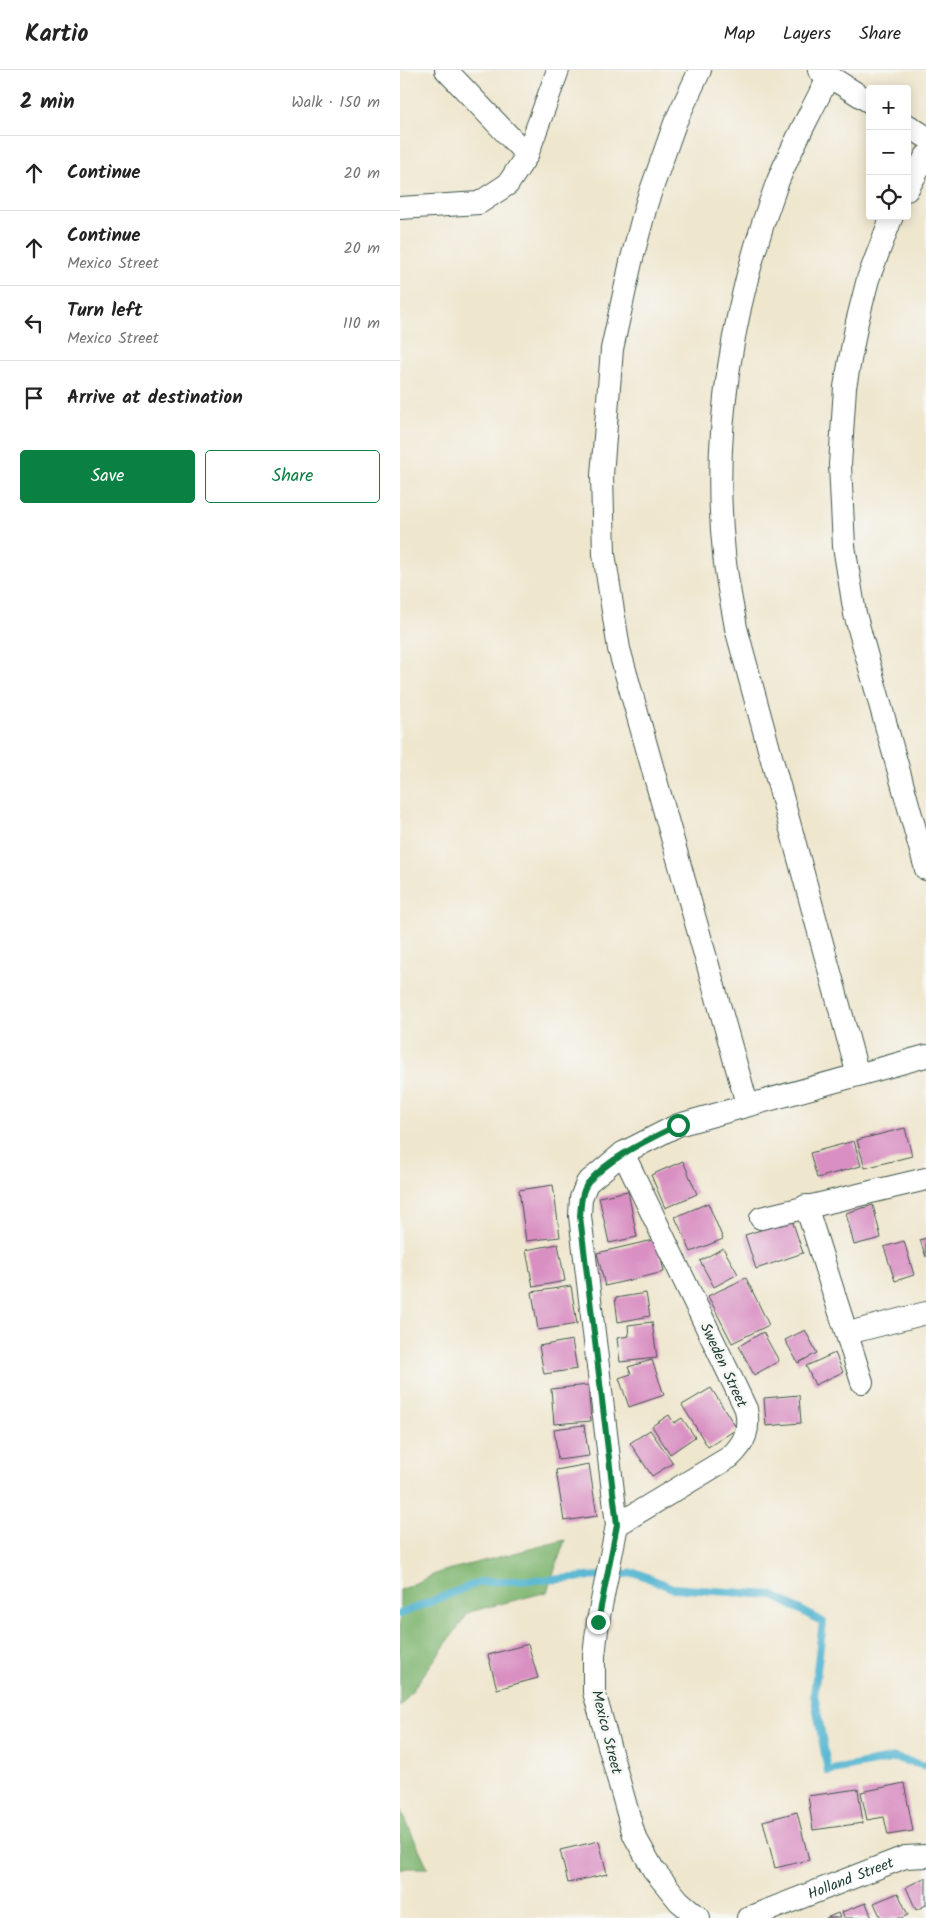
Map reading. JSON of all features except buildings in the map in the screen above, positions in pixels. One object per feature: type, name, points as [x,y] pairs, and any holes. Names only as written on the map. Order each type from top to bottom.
[{"type":"street","points":[[446,70],[526,155]]},
{"type":"street","points":[[400,208],[479,203],[508,184],[526,155],[558,70]]},
{"type":"street","points":[[700,70],[675,123],[647,202],[631,262],[612,349],[602,475],[604,554],[619,649],[746,1104]]},
{"type":"street","points":[[858,1075],[736,628],[724,553],[721,469],[728,367],[744,288],[776,185],[823,74],[866,100]]},
{"type":"street","points":[[911,128],[926,137]]},
{"type":"street","points":[[911,183],[926,156]]},
{"type":"street","points":[[890,220],[868,279],[857,322],[845,387],[840,465],[844,546],[855,614],[926,869]]},
{"type":"street","name":"Mexico Street","points":[[699,1918],[679,1901],[653,1869],[634,1835],[594,1692],[594,1656],[598,1622],[617,1525],[580,1216],[581,1198],[588,1183],[623,1153],[678,1125],[746,1104],[926,1056]]},
{"type":"street","name":"Sweden Street","points":[[617,1525],[730,1458],[739,1448],[746,1434],[748,1422],[746,1409],[623,1153]]},
{"type":"street","points":[[761,1218],[926,1179]]},
{"type":"street","points":[[806,1206],[848,1333],[862,1382]]},
{"type":"street","points":[[848,1333],[926,1313]]},
{"type":"street","name":"Holland Street","points":[[748,1918],[905,1857],[926,1856]]},
{"type":"green space","points":[[565,1540],[547,1592],[469,1612],[400,1707],[400,1590],[440,1572]]},
{"type":"green space","points":[[400,1809],[428,1868],[400,1868]]},
{"type":"waterway","points":[[400,1614],[480,1582],[561,1579],[637,1573],[672,1588],[772,1595],[823,1622],[814,1694],[828,1771],[895,1758],[926,1766]]},
{"type":"route","points":[[598,1622],[617,1525],[580,1216],[581,1198],[588,1183],[623,1153],[678,1125]]}]
